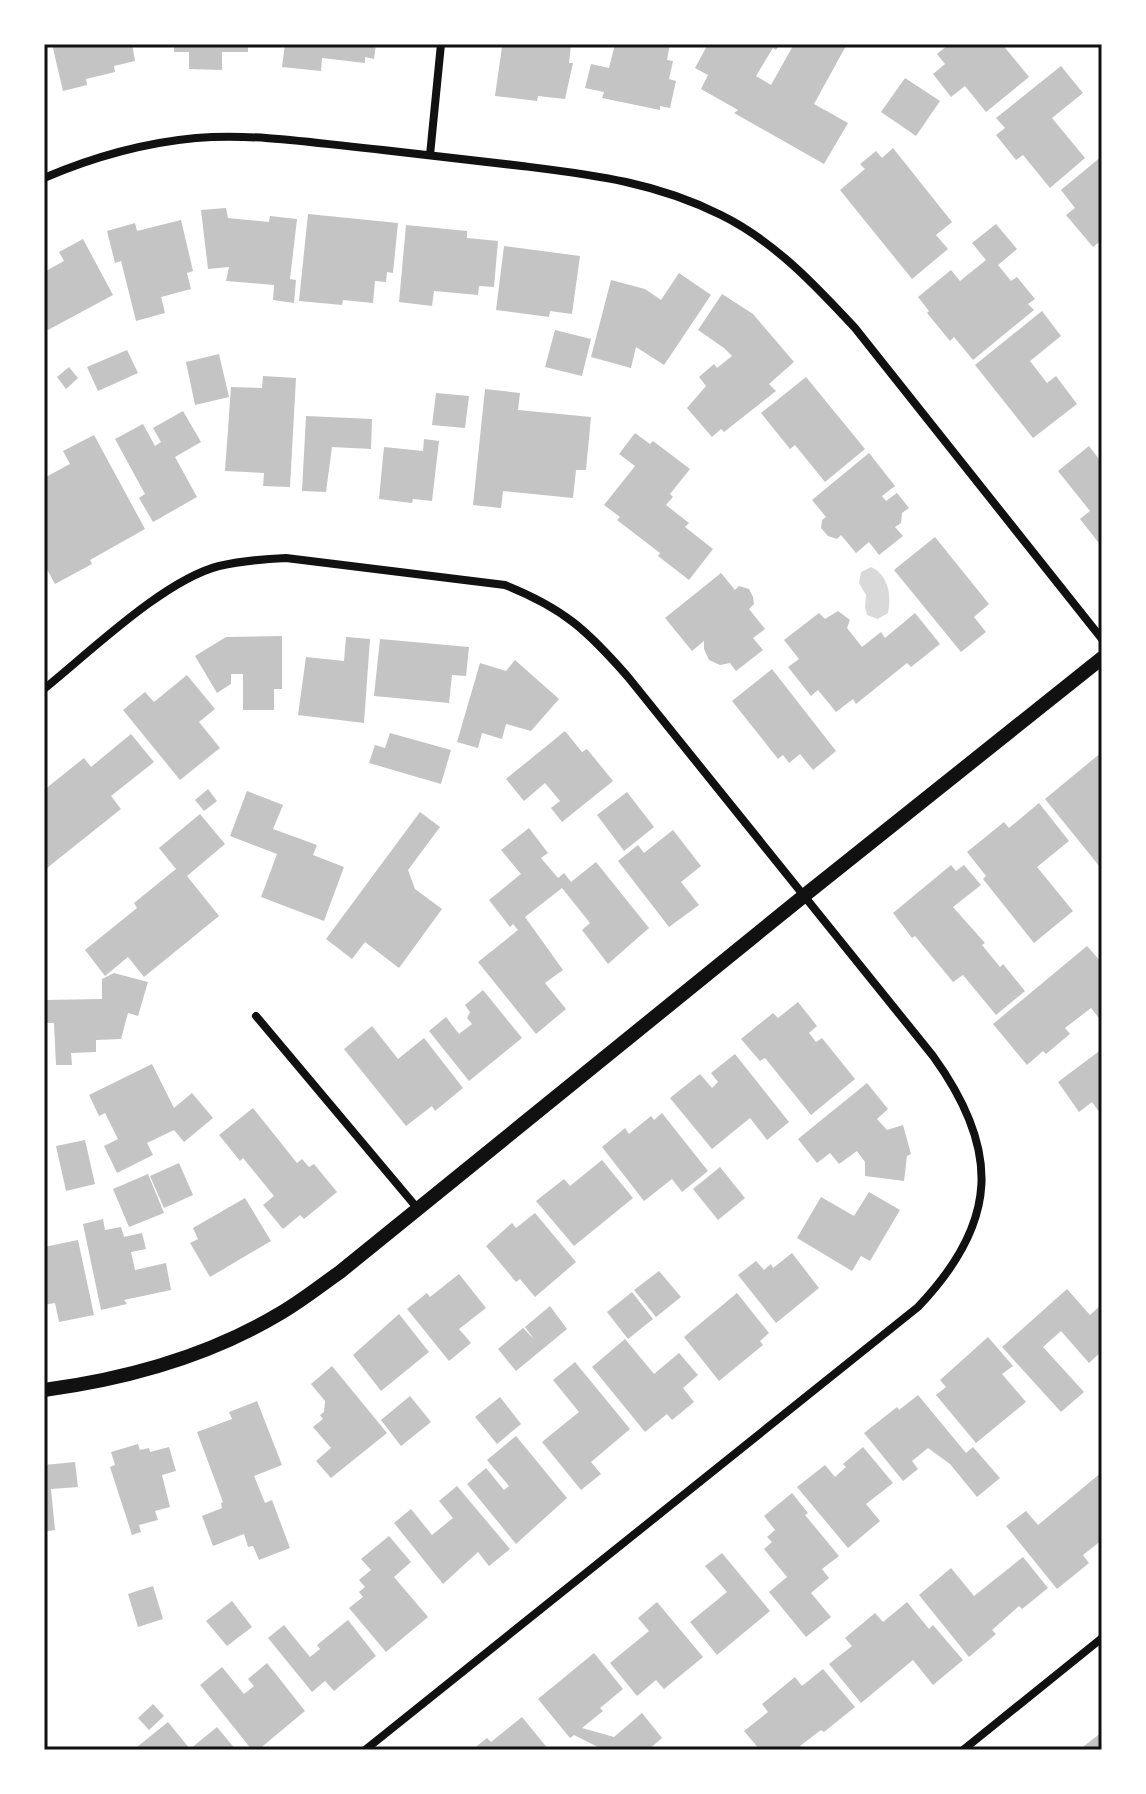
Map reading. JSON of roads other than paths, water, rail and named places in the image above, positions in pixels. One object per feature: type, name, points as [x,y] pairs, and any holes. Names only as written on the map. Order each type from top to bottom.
[{"type":"street","points":[[430,155],[441,44]]},
{"type":"street","points":[[44,178],[78,163],[139,145],[198,138],[258,137],[632,181],[723,216],[772,248],[815,284],[855,328],[1102,639]]},
{"type":"street","points":[[44,689],[157,597],[186,579],[216,567],[286,558],[505,585],[536,597],[565,613],[595,639],[933,1056],[956,1088],[971,1120],[980,1153],[981,1186],[977,1215],[965,1247],[945,1278],[918,1307],[365,1750]]},
{"type":"street","points":[[44,1390],[137,1373],[186,1357],[279,1314],[328,1280],[418,1209],[1102,658]]},
{"type":"street","points":[[256,1016],[418,1209]]},
{"type":"street","points":[[963,1750],[1102,1638]]}]
